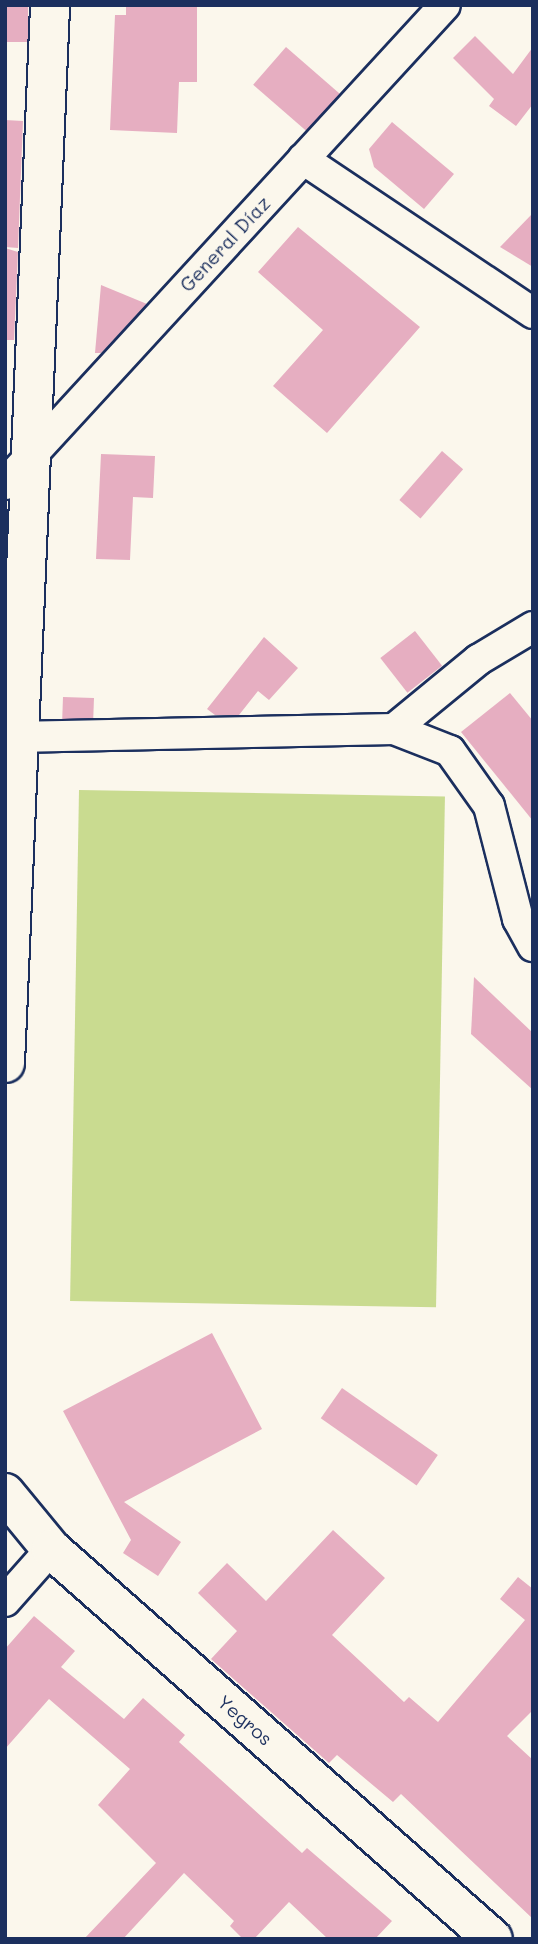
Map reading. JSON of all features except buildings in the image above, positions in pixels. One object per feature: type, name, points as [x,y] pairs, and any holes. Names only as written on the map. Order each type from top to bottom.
[{"type":"street","points":[[5,1063],[15,737],[12,644],[30,455],[50,5]]},
{"type":"street","name":"General Díaz","points":[[5,484],[445,5]]},
{"type":"street","points":[[303,159],[533,313]]},
{"type":"street","points":[[394,729],[478,660],[533,627]]},
{"type":"street","points":[[15,737],[394,729],[450,751],[489,806],[518,919],[533,946]]},
{"type":"street","name":"Yegros","points":[[5,1493],[51,1549],[493,1939]]},
{"type":"street","points":[[5,1601],[51,1549]]},
{"type":"green space","points":[[79,790],[445,796],[436,1307],[70,1301]]}]
